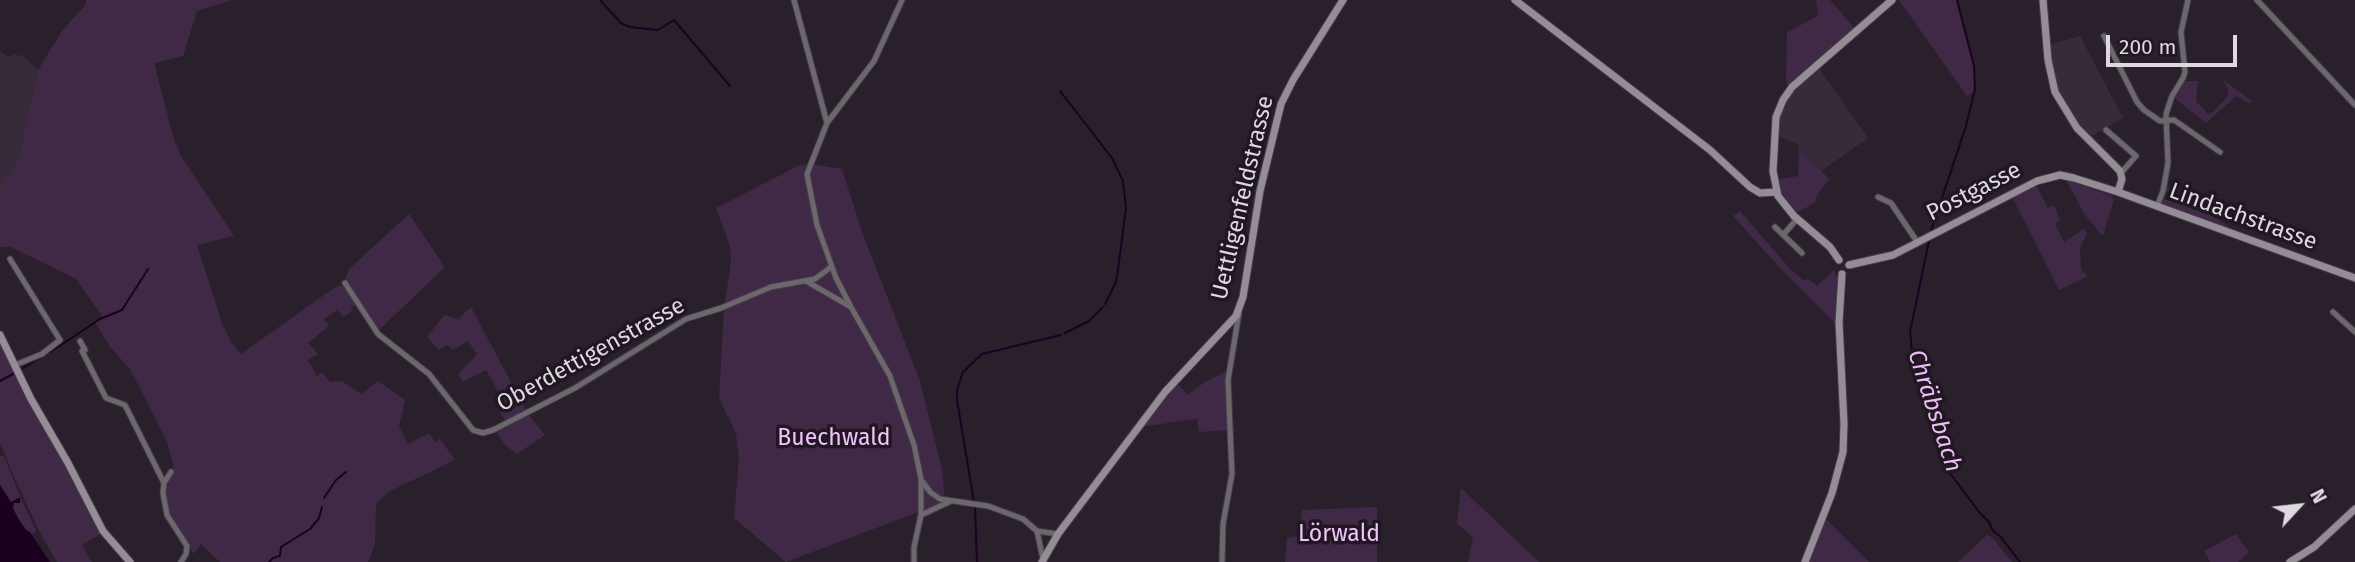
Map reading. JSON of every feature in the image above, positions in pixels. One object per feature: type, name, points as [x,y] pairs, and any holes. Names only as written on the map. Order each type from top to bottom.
[{"type":"main road","name":"Uettligenfeldstrasse","points":[[1043,561],[1058,534],[1165,392],[1227,327],[1239,310],[1245,290],[1260,191],[1281,104],[1343,0]]},
{"type":"main road","points":[[1515,0],[1710,150],[1754,190],[1762,193],[1776,192]]},
{"type":"main road","points":[[1839,260],[1830,247],[1783,205],[1776,192],[1773,171],[1776,117],[1783,100],[1797,82],[1892,0]]},
{"type":"main road","points":[[2043,0],[2048,60],[2058,97],[2077,128],[2121,173],[2122,182],[2118,192]]},
{"type":"main road","name":"Postgasse","points":[[1849,265],[1881,259],[1918,243],[2052,176],[2068,176],[2118,192]]},
{"type":"main road","name":"Lindachstrasse","points":[[2118,192],[2355,278]]},
{"type":"main road","points":[[1839,260],[1845,260],[1849,265],[1848,271],[1842,274]]},
{"type":"main road","points":[[1839,260],[1836,269],[1842,274]]},
{"type":"main road","points":[[1805,562],[1832,493],[1843,452],[1839,322],[1842,274]]},
{"type":"main road","points":[[0,335],[103,531],[128,561]]},
{"type":"main road","points":[[2290,562],[2314,547],[2355,509]]},
{"type":"street","points":[[794,0],[827,123]]},
{"type":"street","points":[[902,0],[874,61],[827,123],[806,178],[815,220],[831,267],[890,376],[914,445],[921,479],[921,515],[914,547],[914,562]]},
{"type":"street","points":[[2157,206],[2168,163],[2165,121],[2172,96],[2184,75],[2181,32],[2188,0]]},
{"type":"street","points":[[2257,0],[2355,105]]},
{"type":"street","points":[[2104,36],[2140,106],[2153,118],[2174,120],[2220,152]]},
{"type":"street","points":[[2106,130],[2136,156],[2121,173]]},
{"type":"street","points":[[1878,197],[1891,203],[1918,243]]},
{"type":"street","points":[[1783,235],[1797,219]]},
{"type":"street","points":[[1775,227],[1802,253]]},
{"type":"street","points":[[10,259],[60,340],[42,354],[15,365]]},
{"type":"street","name":"Oberdettigenstrasse","points":[[345,283],[378,334],[429,374],[473,430],[483,433],[575,388],[686,319],[771,287],[821,276],[831,267]]},
{"type":"street","points":[[806,281],[851,307]]},
{"type":"street","points":[[1222,562],[1223,524],[1232,474],[1228,380],[1239,310]]},
{"type":"street","points":[[2333,312],[2355,332]]},
{"type":"street","points":[[1227,327],[1236,333]]},
{"type":"street","points":[[80,341],[85,350],[82,351],[106,398],[125,405],[164,483],[167,514],[187,546],[181,562]]},
{"type":"street","points":[[164,483],[172,472]]},
{"type":"street","points":[[921,479],[934,495],[949,502],[974,504],[1017,515],[1037,531],[1058,534]]},
{"type":"street","points":[[921,515],[949,502]]},
{"type":"street","points":[[1037,531],[1043,561]]},
{"type":"shaded area","points":[[2080,36],[2123,118],[2090,137],[2061,96],[2052,68],[2049,45]]},
{"type":"shaded area","points":[[0,51],[9,57],[15,53],[20,57],[22,55],[38,70],[18,161],[0,187]]},
{"type":"shaded area","points":[[1818,67],[1868,138],[1821,171],[1797,144],[1774,134],[1781,102]]},
{"type":"shaded area","points":[[0,485],[11,502],[20,497],[20,503],[14,503],[13,508],[50,562],[0,562]]},
{"type":"green space","points":[[86,0],[232,0],[197,11],[183,56],[154,63],[181,156],[234,236],[197,245],[222,323],[231,342],[241,354],[331,290],[343,286],[356,305],[344,317],[337,310],[324,319],[329,326],[308,343],[318,354],[308,360],[317,376],[322,372],[330,382],[342,381],[361,394],[378,381],[405,400],[399,426],[408,444],[429,433],[435,442],[440,439],[455,460],[388,492],[376,504],[375,544],[368,562],[220,562],[201,544],[193,554],[167,512],[166,490],[174,467],[167,442],[130,369],[110,347],[95,322],[102,316],[76,279],[11,247],[0,247],[0,187],[18,161],[38,70],[62,31],[86,4]]},
{"type":"green space","points":[[1816,0],[1830,0],[1855,29],[1788,85],[1787,32],[1818,16]]},
{"type":"green space","points":[[1899,0],[1956,0],[1974,67],[1974,92],[1967,96]]},
{"type":"green space","points":[[2222,79],[2252,101],[2250,104],[2236,96],[2206,123],[2173,97],[2184,81],[2198,81],[2196,101],[2208,114],[2228,96],[2228,89]]},
{"type":"green space","points":[[1799,147],[1829,179],[1817,195],[1815,203],[1792,215],[1773,180],[1798,176]]},
{"type":"green space","name":"Buechwald","points":[[800,165],[842,169],[862,232],[920,381],[942,469],[945,502],[786,562],[734,518],[739,458],[736,433],[719,399],[724,309],[731,262],[730,246],[716,208]]},
{"type":"green space","points":[[2066,180],[2112,196],[2114,200],[2104,235],[2085,215]]},
{"type":"green space","points":[[2036,185],[2048,208],[2054,205],[2060,220],[2055,224],[2064,242],[2084,229],[2087,234],[2080,248],[2081,270],[2088,276],[2059,290],[2012,197]]},
{"type":"green space","points":[[2166,186],[2228,226],[2227,228],[2162,204],[2163,199],[2168,200],[2166,196],[2169,197],[2171,192],[2167,191],[2164,196]]},
{"type":"green space","points":[[1740,211],[1791,270],[1804,281],[1808,279],[1817,286],[1834,270],[1838,279],[1837,325],[1733,216]]},
{"type":"green space","points":[[409,214],[445,267],[378,331],[346,277],[350,268]]},
{"type":"green space","points":[[471,307],[528,414],[545,435],[517,454],[505,445],[495,429],[507,423],[500,413],[506,405],[486,370],[463,382],[458,374],[477,354],[468,341],[453,350],[447,345],[439,350],[427,337],[444,315],[458,319]]},
{"type":"green space","points":[[0,340],[102,533],[82,545],[92,562],[57,562],[39,531],[12,472],[0,443]]},
{"type":"green space","points":[[1227,371],[1230,430],[1199,432],[1197,419],[1140,427],[1176,381],[1187,395]]},
{"type":"green space","points":[[0,456],[4,456],[36,531],[31,535],[50,562],[0,562]]},
{"type":"green space","points":[[1461,488],[1539,562],[1468,562],[1473,537],[1457,524]]},
{"type":"green space","name":"Lörwald","points":[[1377,507],[1377,562],[1285,562],[1287,538],[1300,536],[1302,510]]},
{"type":"green space","points":[[1825,518],[1869,562],[1807,562]]},
{"type":"green space","points":[[2236,534],[2249,552],[2238,562],[2210,562],[2204,551]]},
{"type":"green space","points":[[1987,535],[1992,537],[2012,562],[1958,562]]},
{"type":"waterway","points":[[600,0],[621,23],[630,27],[658,30],[674,20],[730,86]]},
{"type":"waterway","name":"Chräbsbach","points":[[1931,231],[1966,126],[1975,89],[1974,66],[1957,0]]},
{"type":"waterway","points":[[1060,91],[1112,158],[1123,181],[1126,208],[1118,269],[1116,282],[1105,304]]},
{"type":"waterway","name":"Chräbsbach","points":[[1929,241],[1910,332],[1912,351],[1944,462],[1993,531],[2020,562]]},
{"type":"waterway","points":[[23,368],[100,319],[122,310],[148,269]]},
{"type":"waterway","points":[[1065,333],[1089,321],[1103,307]]},
{"type":"waterway","points":[[974,502],[957,400],[963,372],[982,354],[1061,335]]},
{"type":"waterway","points":[[0,381],[13,374]]},
{"type":"waterway","points":[[324,498],[336,480],[346,472]]},
{"type":"waterway","points":[[269,562],[280,556],[281,547],[310,529],[319,518],[322,507]]},
{"type":"waterway","points":[[975,508],[977,562]]}]
